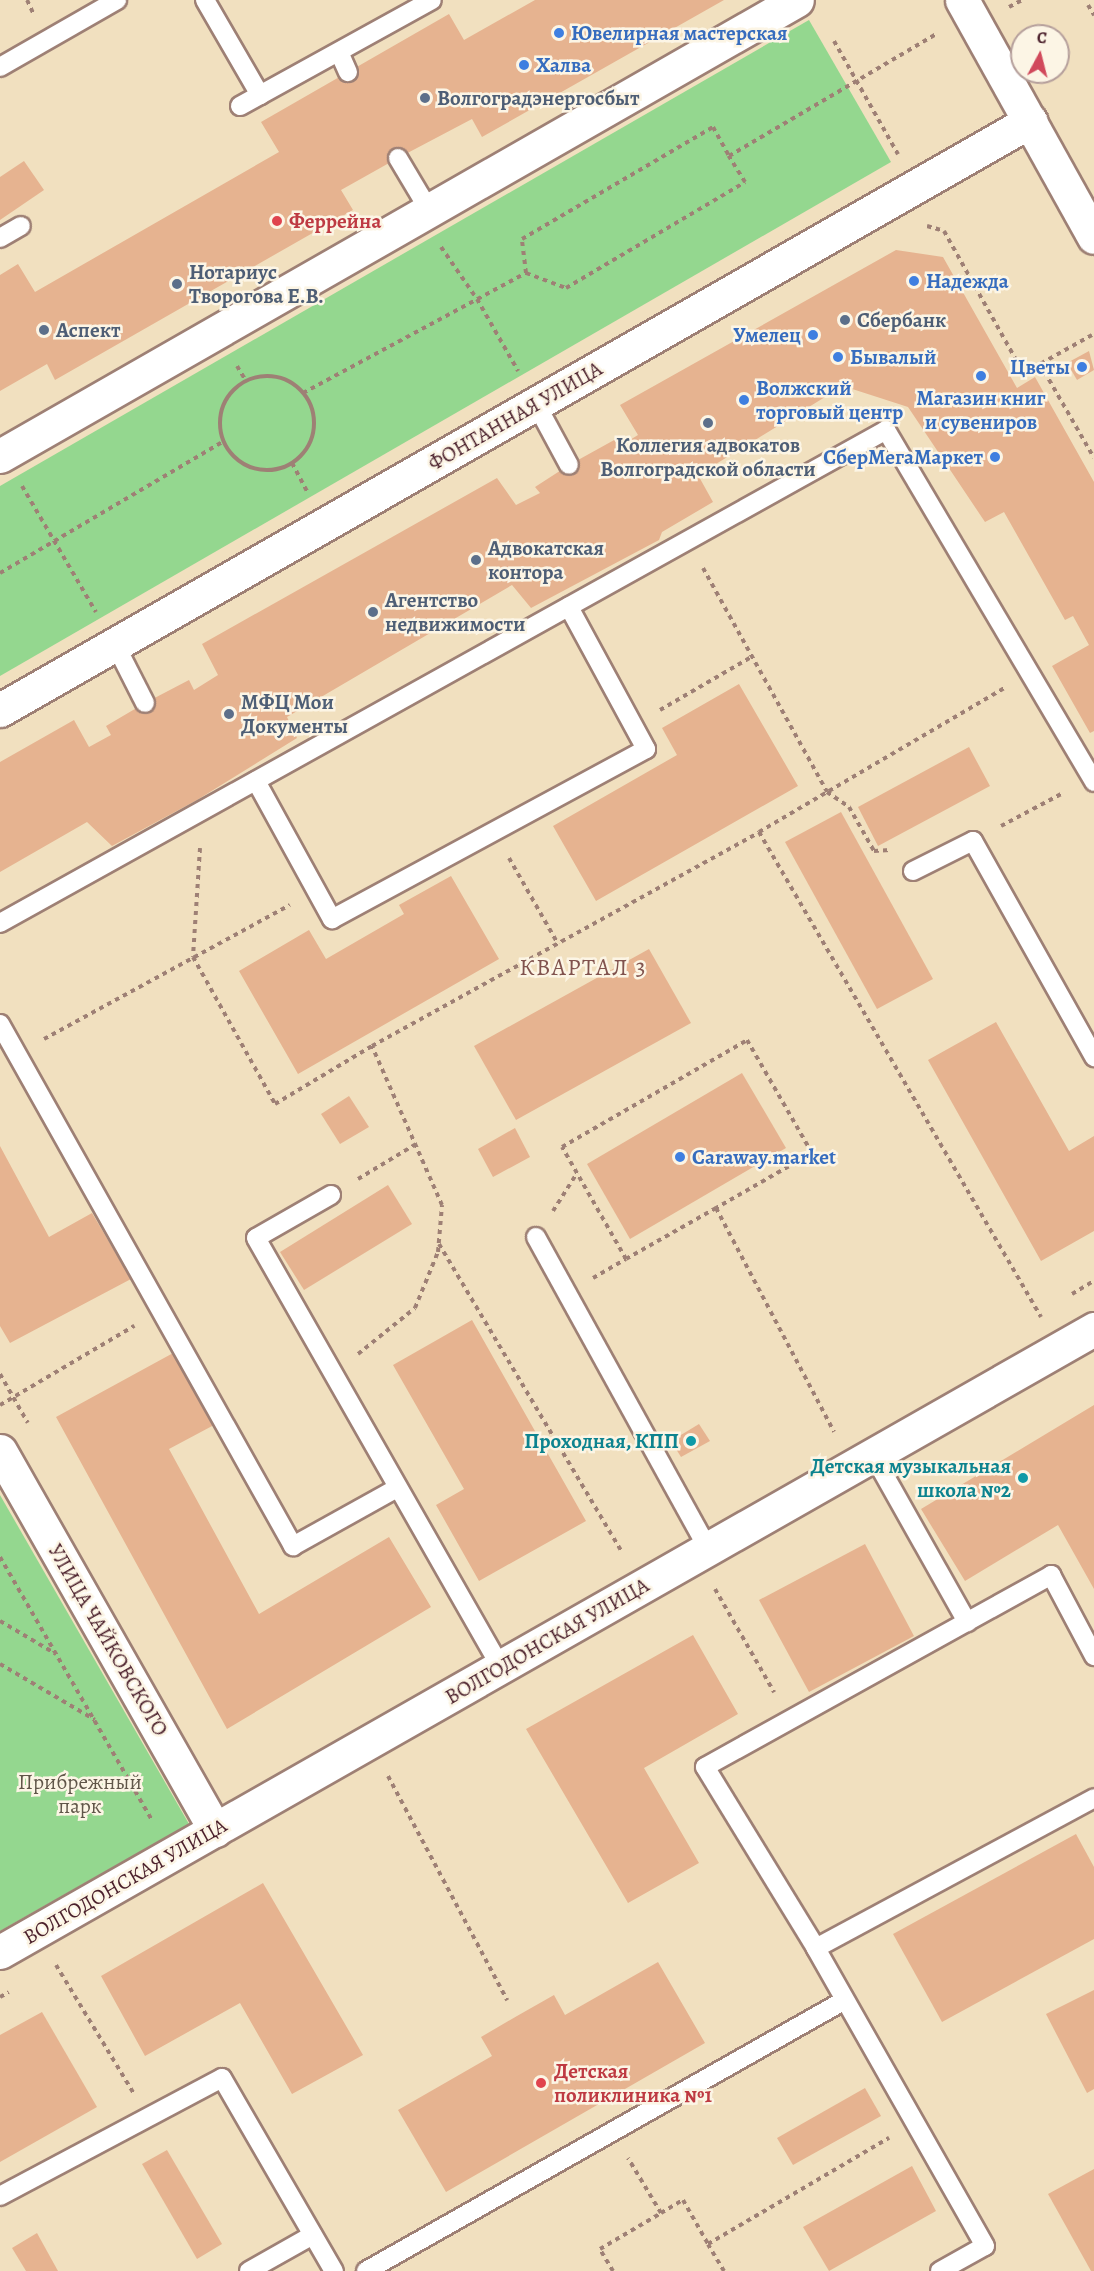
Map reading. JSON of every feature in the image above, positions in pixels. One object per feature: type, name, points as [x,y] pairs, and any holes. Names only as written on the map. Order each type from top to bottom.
[{"type":"street","points":[[1,453],[796,0]]},
{"type":"street","points":[[966,7],[1091,224]]},
{"type":"street","name":"ФОНТАННАЯ УЛИЦА","points":[[0,710],[1030,121]]},
{"type":"street","name":"ВОЛГОДОНСКАЯ УЛИЦА","points":[[0,1952],[1094,1329]]},
{"type":"street","name":"УЛИЦА ЧАЙКОВСКОГО","points":[[0,1451],[215,1830]]},
{"type":"lane","points":[[0,67],[117,0]]},
{"type":"lane","points":[[205,0],[260,95]]},
{"type":"lane","points":[[240,106],[432,0]]},
{"type":"lane","points":[[339,51],[348,72]]},
{"type":"lane","points":[[398,158],[429,210]]},
{"type":"lane","points":[[0,238],[21,226]]},
{"type":"lane","points":[[536,404],[569,465]]},
{"type":"lane","points":[[0,923],[200,805],[256,780],[569,607],[626,567],[687,541],[886,430],[1094,782]]},
{"type":"lane","points":[[256,780],[332,919],[646,749],[569,607]]},
{"type":"lane","points":[[115,644],[145,704]]},
{"type":"lane","points":[[913,871],[973,841],[1094,1057]]},
{"type":"lane","points":[[0,1024],[293,1546],[397,1488]]},
{"type":"lane","points":[[331,1195],[256,1238],[501,1667]]},
{"type":"lane","points":[[536,1237],[708,1549]]},
{"type":"lane","points":[[863,1461],[967,1622]]},
{"type":"lane","points":[[940,2271],[985,2246],[816,1948],[705,1767],[1051,1575],[1094,1656]]},
{"type":"lane","points":[[816,1948],[1094,1798]]},
{"type":"lane","points":[[366,2271],[845,2000]]},
{"type":"lane","points":[[0,2196],[222,2078],[334,2271]]},
{"type":"lane","points":[[249,2271],[313,2235]]},
{"type":"path","points":[[1088,4],[1094,15]]},
{"type":"path","points":[[729,156],[856,80],[966,7]]},
{"type":"path","points":[[834,41],[901,160]]},
{"type":"path","points":[[303,393],[526,273],[566,288],[745,182],[713,127],[522,239],[526,273]]},
{"type":"path","points":[[429,210],[434,236],[477,299],[536,404]]},
{"type":"path","points":[[944,231],[1024,374],[1092,335]]},
{"type":"path","points":[[1040,364],[1094,458]]},
{"type":"path","points":[[277,377],[303,393],[310,404],[314,430],[309,443],[292,463],[266,470],[253,467],[235,457],[224,441],[220,427],[226,400],[246,381],[277,377]]},
{"type":"path","points":[[0,573],[224,441]]},
{"type":"path","points":[[1,453],[115,644]]},
{"type":"path","points":[[687,541],[827,792]]},
{"type":"path","points":[[634,725],[753,656]]},
{"type":"path","points":[[200,805],[193,957],[275,1104],[372,1046],[759,832],[1029,673]]},
{"type":"path","points":[[494,831],[558,944]]},
{"type":"path","points":[[759,832],[1042,1321]]},
{"type":"path","points":[[16,1053],[316,891]]},
{"type":"path","points":[[747,1040],[812,1153],[716,1208],[626,1259],[562,1147],[747,1040]]},
{"type":"path","points":[[333,1374],[415,1308],[439,1244],[442,1205],[372,1046]]},
{"type":"path","points":[[331,1195],[417,1144]]},
{"type":"path","points":[[536,1237],[577,1173]]},
{"type":"path","points":[[716,1208],[833,1430],[863,1461]]},
{"type":"path","points":[[439,1244],[643,1586]]},
{"type":"path","points":[[1066,1297],[1094,1281]]},
{"type":"path","points":[[1028,1319],[1048,1308]]},
{"type":"path","points":[[0,1405],[161,1310]]},
{"type":"path","points":[[0,1374],[31,1428]]},
{"type":"path","points":[[823,1436],[843,1424]]},
{"type":"path","points":[[611,1557],[631,1546]]},
{"type":"path","points":[[0,1557],[152,1818],[142,1824]]},
{"type":"path","points":[[712,1584],[790,1721]]},
{"type":"path","points":[[0,1621],[57,1655]]},
{"type":"path","points":[[0,1664],[95,1720]]},
{"type":"path","points":[[386,1773],[507,2000]]},
{"type":"path","points":[[56,1964],[149,2117]]},
{"type":"path","points":[[708,2244],[915,2122]]},
{"type":"path","points":[[613,2132],[661,2213]]},
{"type":"path","points":[[613,2271],[600,2249],[683,2200],[724,2271]]},
{"type":"green space","points":[[809,20],[891,162],[0,676],[0,486]]},
{"type":"green space","name":"Прибрежный парк","points":[[0,1495],[189,1824],[0,1931]]},
{"type":"building","points":[[535,0],[724,0],[482,137],[472,119],[341,190],[353,210],[55,380],[47,364],[0,391],[0,275],[18,264],[35,292],[279,152],[261,122],[449,14],[464,40]]},
{"type":"building","points":[[24,161],[44,190],[0,220],[0,177]]},
{"type":"building","points":[[896,250],[943,257],[1017,388],[1035,377],[1094,482],[1094,731],[1090,733],[1052,666],[1089,645],[1073,616],[1065,620],[1004,512],[985,522],[908,407],[843,386],[698,475],[713,502],[662,532],[659,540],[531,608],[512,585],[287,717],[297,738],[197,800],[112,846],[87,822],[0,872],[0,762],[74,720],[89,747],[111,735],[106,726],[145,703],[189,680],[194,690],[218,675],[202,644],[497,478],[516,505],[540,493],[535,487],[569,465],[616,439],[620,446],[638,435],[620,405]]},
{"type":"building","name":"Цветы","points":[[1089,351],[1094,370],[1077,380],[1067,363]]},
{"type":"building","points":[[739,684],[798,786],[596,901],[553,826],[677,755],[662,728]]},
{"type":"building","points":[[969,747],[990,786],[878,846],[858,807]]},
{"type":"building","points":[[841,812],[933,979],[877,1009],[785,842]]},
{"type":"building","points":[[451,876],[499,959],[298,1074],[239,971],[309,930],[326,959],[404,914],[399,905]]},
{"type":"building","points":[[649,949],[691,1023],[516,1120],[474,1046]]},
{"type":"building","points":[[996,1022],[1069,1151],[1094,1136],[1094,1231],[1041,1261],[928,1060]]},
{"type":"building","points":[[742,1073],[786,1148],[630,1239],[587,1164]]},
{"type":"building","points":[[349,1096],[369,1127],[340,1144],[321,1114]]},
{"type":"building","points":[[515,1128],[530,1157],[493,1177],[478,1149]]},
{"type":"building","points":[[0,1146],[49,1237],[92,1213],[131,1279],[10,1343],[0,1326]]},
{"type":"building","points":[[388,1185],[412,1224],[304,1290],[280,1252]]},
{"type":"building","points":[[472,1320],[586,1521],[479,1581],[436,1505],[464,1489],[393,1365]]},
{"type":"building","points":[[175,1352],[214,1425],[169,1449],[259,1614],[389,1537],[431,1607],[227,1729],[56,1417]]},
{"type":"building","name":"Детская музыкальная школа №2","points":[[1094,1405],[1094,1589],[1058,1525],[965,1581],[921,1509]]},
{"type":"building","name":"Проходная, КПП","points":[[699,1424],[710,1441],[681,1457],[671,1441]]},
{"type":"building","points":[[865,1544],[914,1636],[809,1692],[759,1600]]},
{"type":"building","points":[[693,1635],[738,1714],[644,1768],[699,1863],[628,1903],[526,1729]]},
{"type":"building","points":[[1076,1834],[1094,1867],[1094,1939],[942,2022],[893,1934]]},
{"type":"building","points":[[263,1883],[363,2055],[292,2094],[240,2003],[145,2056],[101,1976]]},
{"type":"building","name":"Детская поликлиника №1","points":[[658,1962],[705,2043],[446,2192],[398,2110],[492,2056],[481,2037],[517,2016],[554,1995],[565,2015]]},
{"type":"building","points":[[1094,1990],[1094,2089],[1087,2093],[1046,2014]]},
{"type":"building","points":[[42,2012],[97,2107],[0,2162],[0,2035]]},
{"type":"building","points":[[865,2088],[881,2116],[793,2165],[777,2138]]},
{"type":"building","points":[[167,2150],[222,2244],[197,2259],[142,2164]]},
{"type":"building","points":[[912,2166],[936,2211],[829,2271],[803,2227]]},
{"type":"building","points":[[1094,2169],[1094,2271],[1091,2271],[1048,2194]]},
{"type":"building","points":[[37,2233],[58,2271],[26,2271],[12,2248]]},
{"type":"place","name":"Ювелирная мастерская","points":[[559,33]]},
{"type":"place","name":"Халва","points":[[524,65]]},
{"type":"place","name":"Волгоградэнергосбыт","points":[[425,98]]},
{"type":"place","name":"Феррейна","points":[[277,221]]},
{"type":"place","name":"Надежда","points":[[914,281]]},
{"type":"place","name":"Нотариус Творогова Е.В.","points":[[177,284]]},
{"type":"place","name":"Сбербанк","points":[[845,320]]},
{"type":"place","name":"Аспект","points":[[44,330]]},
{"type":"place","name":"Умелец","points":[[813,335]]},
{"type":"place","name":"Бывалый","points":[[838,357]]},
{"type":"place","name":"Цветы","points":[[1082,367]]},
{"type":"place","name":"Магазин книг и сувениров","points":[[981,376]]},
{"type":"place","name":"Волжский торговый центр","points":[[744,400]]},
{"type":"place","name":"Коллегия адвокатов Волгоградской области","points":[[708,423]]},
{"type":"place","name":"СберМегаМаркет","points":[[995,457]]},
{"type":"place","name":"Адвокатская контора","points":[[476,560]]},
{"type":"place","name":"Агентство недвижимости","points":[[373,612]]},
{"type":"place","name":"МФЦ Мои Документы","points":[[229,714]]},
{"type":"place","name":"Caraway.market","points":[[680,1157]]},
{"type":"place","name":"Проходная, КПП","points":[[691,1441]]},
{"type":"place","name":"Детская музыкальная школа №2","points":[[1023,1478]]},
{"type":"place","name":"Детская поликлиника №1","points":[[541,2083]]},
{"type":"district","name":"КВАРТАЛ 3","points":[[583,968]]}]
